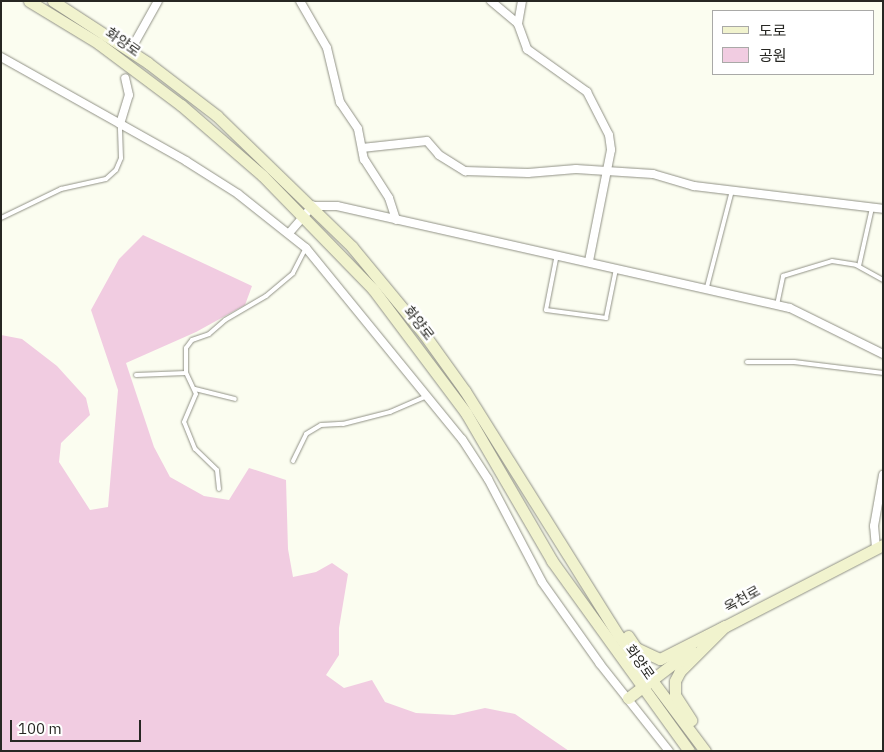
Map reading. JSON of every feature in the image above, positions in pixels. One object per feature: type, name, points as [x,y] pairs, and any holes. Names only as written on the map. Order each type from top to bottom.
[{"type":"main road","name":"화양로","points":[[29,1],[98,43],[174,100],[304,216],[373,289],[421,350],[482,438],[552,561],[646,686],[705,751]]},
{"type":"main road","name":"화양로","points":[[53,1],[148,63],[217,116],[313,206],[424,334],[465,390],[579,573],[646,686],[689,751]]},
{"type":"main road","name":"옥천로","points":[[628,698],[724,626],[880,547]]},
{"type":"main road","points":[[579,573],[590,580],[636,648],[650,658],[668,657],[724,626]]},
{"type":"main road","points":[[715,751],[678,703],[676,681],[680,671],[724,626]]},
{"type":"street","points":[[134,44],[158,1]]},
{"type":"street","points":[[300,1],[327,48],[340,102],[358,130],[364,159],[389,198],[396,220]]},
{"type":"street","points":[[491,1],[518,24]]},
{"type":"street","points":[[522,1],[518,24],[527,49],[587,92],[598,108],[609,135],[606,172],[589,261]]},
{"type":"street","points":[[1,58],[120,124],[231,189],[290,232],[306,248],[426,396],[488,479],[542,582],[669,751]]},
{"type":"street","points":[[120,124],[129,95],[125,78]]},
{"type":"street","points":[[362,148],[427,141],[439,155],[465,171],[653,174],[694,186],[732,188],[883,209]]},
{"type":"street","points":[[290,232],[313,206],[319,203],[616,266],[777,305],[860,340],[883,354]]},
{"type":"street","points":[[880,547],[875,510],[883,475]]},
{"type":"lane","points":[[1,218],[62,189],[106,179],[121,158],[120,124]]},
{"type":"lane","points":[[707,287],[732,188]]},
{"type":"lane","points":[[858,266],[872,208]]},
{"type":"lane","points":[[235,399],[195,390],[186,374],[183,361],[192,340],[209,334],[225,320],[266,296],[293,273],[306,248]]},
{"type":"lane","points":[[557,254],[546,310],[606,318],[616,266]]},
{"type":"lane","points":[[777,305],[783,276],[832,261],[858,266],[883,280]]},
{"type":"lane","points":[[746,362],[794,362],[883,373]]},
{"type":"lane","points":[[136,375],[186,374]]},
{"type":"lane","points":[[195,390],[184,422],[195,449],[218,470],[220,489]]},
{"type":"lane","points":[[293,461],[306,434],[321,425],[343,424],[390,412],[426,396]]},
{"type":"green space","points":[[143,235],[252,286],[245,305],[196,332],[126,363],[154,447],[170,477],[204,496],[229,500],[249,468],[286,480],[288,549],[293,577],[316,572],[332,563],[348,574],[339,628],[339,655],[326,675],[344,688],[372,680],[385,702],[416,713],[454,715],[485,708],[515,714],[569,751],[1,751],[1,335],[22,339],[57,366],[86,398],[90,415],[61,443],[59,462],[90,510],[108,507],[118,390],[91,310],[119,259]]}]
